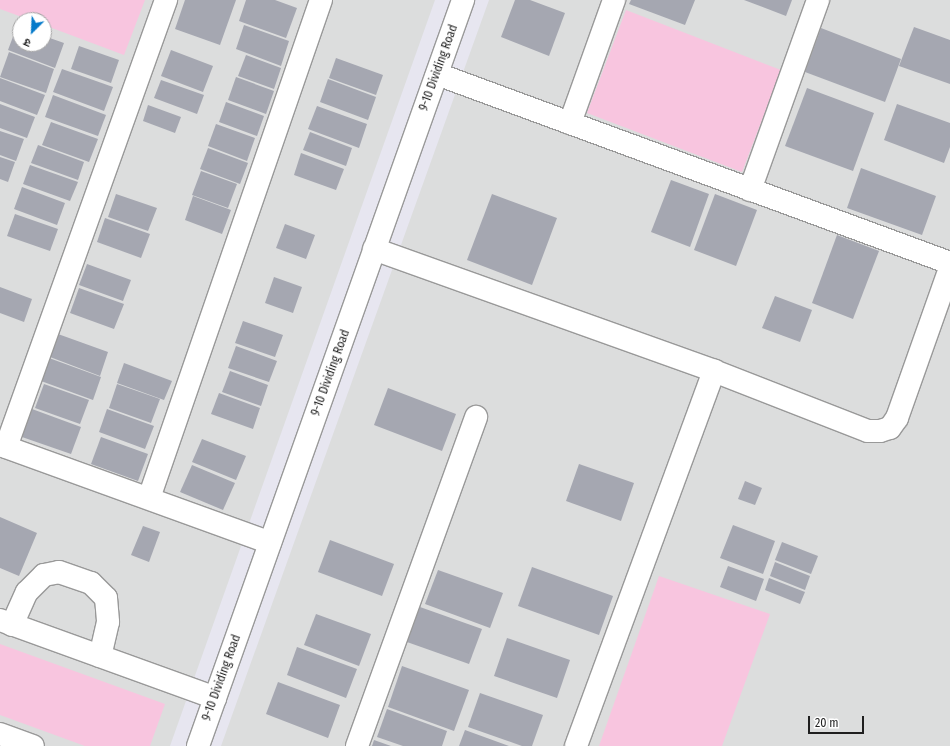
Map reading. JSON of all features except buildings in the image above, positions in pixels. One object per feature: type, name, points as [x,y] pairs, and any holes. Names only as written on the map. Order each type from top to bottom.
[{"type":"street","points":[[166,0],[3,446],[150,498],[270,543]]},
{"type":"street","name":"9-10 Dividing Road","points":[[198,746],[463,0]]},
{"type":"street","points":[[570,123],[614,0]]},
{"type":"street","points":[[750,190],[818,0]]},
{"type":"street","points":[[150,498],[317,1]]},
{"type":"street","points":[[437,74],[950,263]]},
{"type":"street","points":[[374,249],[714,370],[868,431],[880,431],[890,428],[897,418],[950,268]]},
{"type":"street","points":[[576,746],[714,370]]},
{"type":"street","points":[[357,746],[476,417]]},
{"type":"street","points":[[100,656],[108,622],[106,598],[90,583],[59,572],[44,575],[27,592],[6,623],[215,698]]},
{"type":"street","points":[[0,734],[33,746]]},
{"type":"shaded area","points":[[0,0],[435,0],[170,746],[0,746]]},
{"type":"shaded area","points":[[0,0],[145,0],[124,55],[52,28],[52,12],[12,12],[12,13],[0,9]]},
{"type":"shaded area","points":[[489,0],[950,0],[950,746],[221,746]]},
{"type":"shaded area","points":[[626,10],[781,70],[742,172],[587,113]]},
{"type":"shaded area","points":[[659,576],[770,614],[722,746],[599,746]]},
{"type":"shaded area","points":[[0,644],[165,704],[150,746],[85,746],[0,715]]}]
